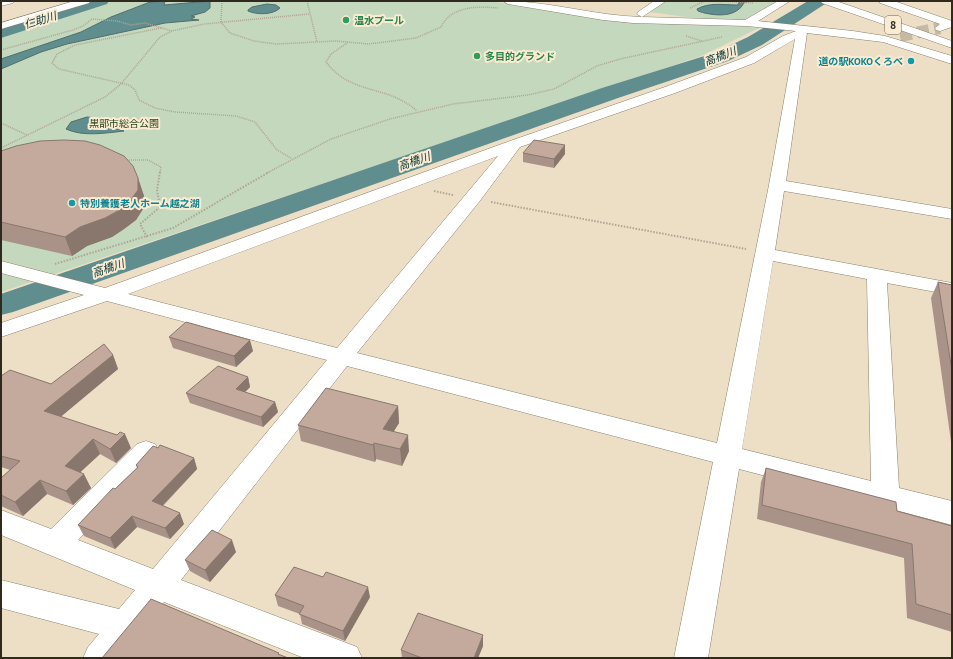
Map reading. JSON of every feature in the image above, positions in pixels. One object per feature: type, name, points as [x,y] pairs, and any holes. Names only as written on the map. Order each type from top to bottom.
[{"type":"main road","points":[[1,3],[9,1]]},
{"type":"main road","points":[[1,26],[85,1]]},
{"type":"main road","points":[[560,1],[642,14],[681,18],[688,21]]},
{"type":"main road","points":[[642,14],[656,1]]},
{"type":"main road","points":[[751,23],[785,1]]},
{"type":"main road","points":[[884,1],[947,26]]},
{"type":"main road","name":"8","points":[[830,2],[952,45]]},
{"type":"main road","points":[[504,5],[632,20],[751,23],[802,31],[884,39],[952,60]]},
{"type":"main road","points":[[1,330],[106,295],[515,144],[750,60],[802,31]]},
{"type":"main road","points":[[692,658],[765,254],[802,31]]},
{"type":"main road","points":[[884,39],[900,36]]},
{"type":"main road","points":[[100,658],[157,585],[342,356],[473,198],[515,144]]},
{"type":"main road","points":[[777,185],[952,214]]},
{"type":"main road","points":[[765,254],[952,289]]},
{"type":"main road","points":[[1,267],[952,513]]},
{"type":"main road","points":[[877,275],[885,496]]},
{"type":"main road","points":[[55,544],[146,451]]},
{"type":"main road","points":[[1,522],[157,585],[345,658]]},
{"type":"main road","points":[[1,594],[126,626]]},
{"type":"path","points":[[222,1],[221,22],[230,33],[254,41],[276,44],[336,41],[369,44],[416,38],[441,27],[444,19],[456,12],[471,8],[504,5]]},
{"type":"path","points":[[307,1],[317,42]]},
{"type":"path","points":[[720,1],[746,4],[756,3]]},
{"type":"path","points":[[1,148],[105,97],[120,84],[160,37],[172,31],[204,24],[309,14]]},
{"type":"path","points":[[1,50],[73,30],[83,26],[92,19],[117,20],[124,24],[131,25],[145,23],[172,31]]},
{"type":"path","points":[[24,273],[173,228],[292,159],[331,139],[390,119],[417,112],[453,104],[528,95],[554,89],[597,66],[620,59],[720,37],[751,23]]},
{"type":"path","points":[[161,28],[85,42],[57,54],[52,62],[59,69],[129,85],[135,90],[139,100],[155,108],[175,112],[203,112],[236,116],[255,122],[277,150],[292,159]]},
{"type":"path","points":[[683,36],[703,41]]},
{"type":"path","points":[[347,43],[331,54],[326,62],[330,70],[363,88],[397,97],[411,104],[417,112]]},
{"type":"path","points":[[1,123],[27,135]]},
{"type":"path","points":[[125,160],[148,160],[161,167],[157,190],[160,207],[140,224],[147,237]]},
{"type":"path","points":[[402,186],[473,198],[765,254]]},
{"type":"green space","name":"黒部市総合公園","points":[[109,1],[490,1],[599,19],[641,24],[727,24],[759,28],[701,56],[1,292],[1,35]]},
{"type":"green space","points":[[665,1],[778,1],[743,21],[700,19],[650,12]]},
{"type":"water","points":[[165,1],[164,5],[210,1],[210,8],[205,12],[191,16],[195,17],[191,19],[199,20],[165,23],[67,44],[41,52],[1,69],[1,59],[81,32],[111,17],[150,2]]},
{"type":"water","points":[[738,1],[751,1],[745,2],[735,12],[725,15],[708,14],[698,11],[697,9],[707,5],[737,5],[739,4]]},
{"type":"water","points":[[267,4],[276,5],[280,8],[265,14],[248,11],[252,7]]},
{"type":"water","points":[[87,117],[106,119],[109,126],[124,131],[87,134],[66,129],[71,122]]},
{"type":"building","points":[[534,140],[565,145],[554,159],[523,153]]},
{"type":"building","name":"特別養護老人ホーム越之湖","points":[[40,141],[85,141],[100,145],[124,156],[133,166],[138,178],[138,190],[130,201],[118,211],[105,218],[80,227],[65,237],[1,222],[1,151]]},
{"type":"building","points":[[938,282],[952,285],[952,371]]},
{"type":"building","points":[[186,322],[250,340],[234,356],[169,337]]},
{"type":"building","points":[[104,344],[113,355],[44,411],[117,435],[120,432],[125,434],[110,449],[93,439],[65,466],[84,474],[66,491],[40,480],[15,502],[1,495],[1,478],[20,461],[1,456],[1,376],[10,370],[51,384]]},
{"type":"building","points":[[218,366],[248,377],[236,389],[275,402],[261,417],[186,393]]},
{"type":"building","points":[[326,388],[398,406],[383,429],[408,435],[400,449],[374,443],[373,445],[298,425]]},
{"type":"building","points":[[160,445],[194,458],[152,501],[180,513],[165,528],[132,516],[110,538],[78,525],[113,488],[115,489],[138,467],[136,465],[153,446],[158,448]]},
{"type":"building","points":[[766,468],[896,502],[897,511],[952,526],[952,615],[916,604],[912,544],[762,505]]},
{"type":"building","points":[[212,530],[232,540],[205,570],[185,560]]},
{"type":"building","points":[[294,567],[323,577],[326,572],[368,587],[343,631],[299,614],[304,606],[275,595]]},
{"type":"building","points":[[151,599],[279,653],[278,654],[288,658],[102,658]]},
{"type":"building","points":[[418,613],[483,635],[474,658],[422,658],[401,650]]},
{"type":"waterway","name":"仁助川","points":[[1,33],[101,1]]},
{"type":"waterway","name":"高橋川","points":[[1,305],[610,93],[721,57],[755,41],[819,1]]},
{"type":"tunnel","points":[[900,36],[940,28]]},
{"type":"place","name":"温水プール","points":[[346,20]]},
{"type":"place","name":"多目的グランド","points":[[477,56]]},
{"type":"place","name":"道の駅KOKOくろべ","points":[[911,61]]},
{"type":"place","name":"特別養護老人ホーム越之湖","points":[[72,203]]}]
